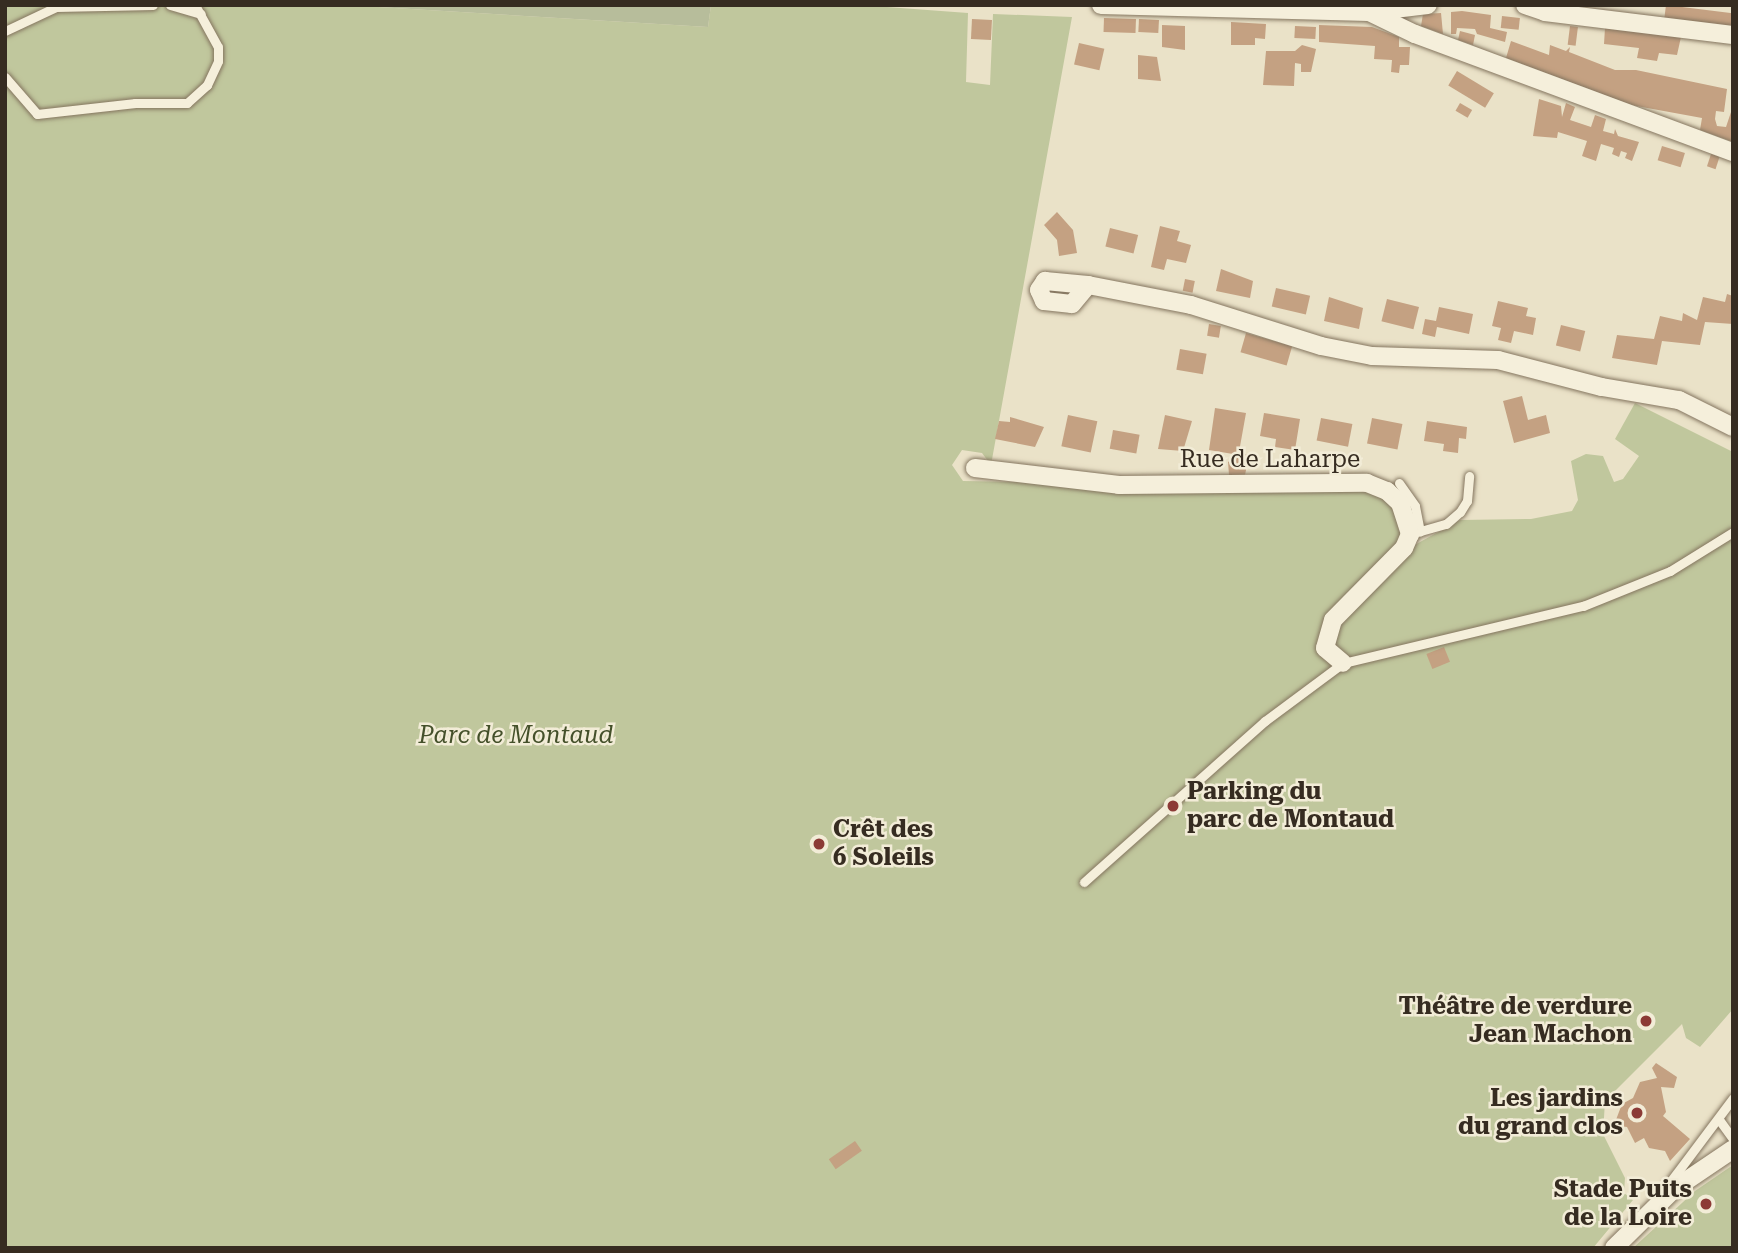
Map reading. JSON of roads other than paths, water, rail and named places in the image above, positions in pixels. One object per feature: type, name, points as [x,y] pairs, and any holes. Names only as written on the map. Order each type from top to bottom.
[{"type":"street","points":[[1101,5],[1324,8],[1369,12],[1428,5]]},
{"type":"street","points":[[1525,5],[1545,12],[1733,35]]},
{"type":"street","points":[[1369,12],[1415,34],[1733,152]]},
{"type":"street","points":[[1088,285],[1191,305],[1321,346],[1372,356],[1498,360],[1552,371],[1602,387],[1679,400],[1733,426]]},
{"type":"street","name":"Rue de Laharpe","points":[[975,468],[1119,485],[1367,483],[1387,491],[1400,503],[1415,533]]},
{"type":"street","points":[[1343,663],[1325,648],[1333,620],[1404,548],[1415,533]]},
{"type":"street","points":[[1614,1248],[1644,1215],[1733,1149]]},
{"type":"lane","points":[[5,31],[56,7],[153,5]]},
{"type":"lane","points":[[5,77],[37,114],[187,103],[207,85],[218,61],[218,47],[198,10],[170,5]]},
{"type":"lane","points":[[1733,413],[1728,418],[1733,426]]},
{"type":"lane","points":[[1399,483],[1415,506],[1415,533],[1447,524],[1460,512],[1467,501],[1469,476]]},
{"type":"lane","points":[[1084,882],[1265,721],[1343,663],[1583,606],[1670,571],[1733,533]]},
{"type":"lane","points":[[1644,1215],[1720,1121],[1733,1098]]},
{"type":"lane","points":[[1720,1121],[1733,1139]]},
{"type":"place","name":"Parking du parc de Montaud","points":[[1173,806]]},
{"type":"place","name":"Crêt des 6 Soleils","points":[[819,844]]},
{"type":"place","name":"Théâtre de verdure Jean Machon","points":[[1646,1021]]},
{"type":"place","name":"Les jardins du grand clos","points":[[1637,1113]]},
{"type":"place","name":"Stade Puits de la Loire","points":[[1706,1204]]},
{"type":"park label","name":"Parc de Montaud","points":[[516,736]]}]
